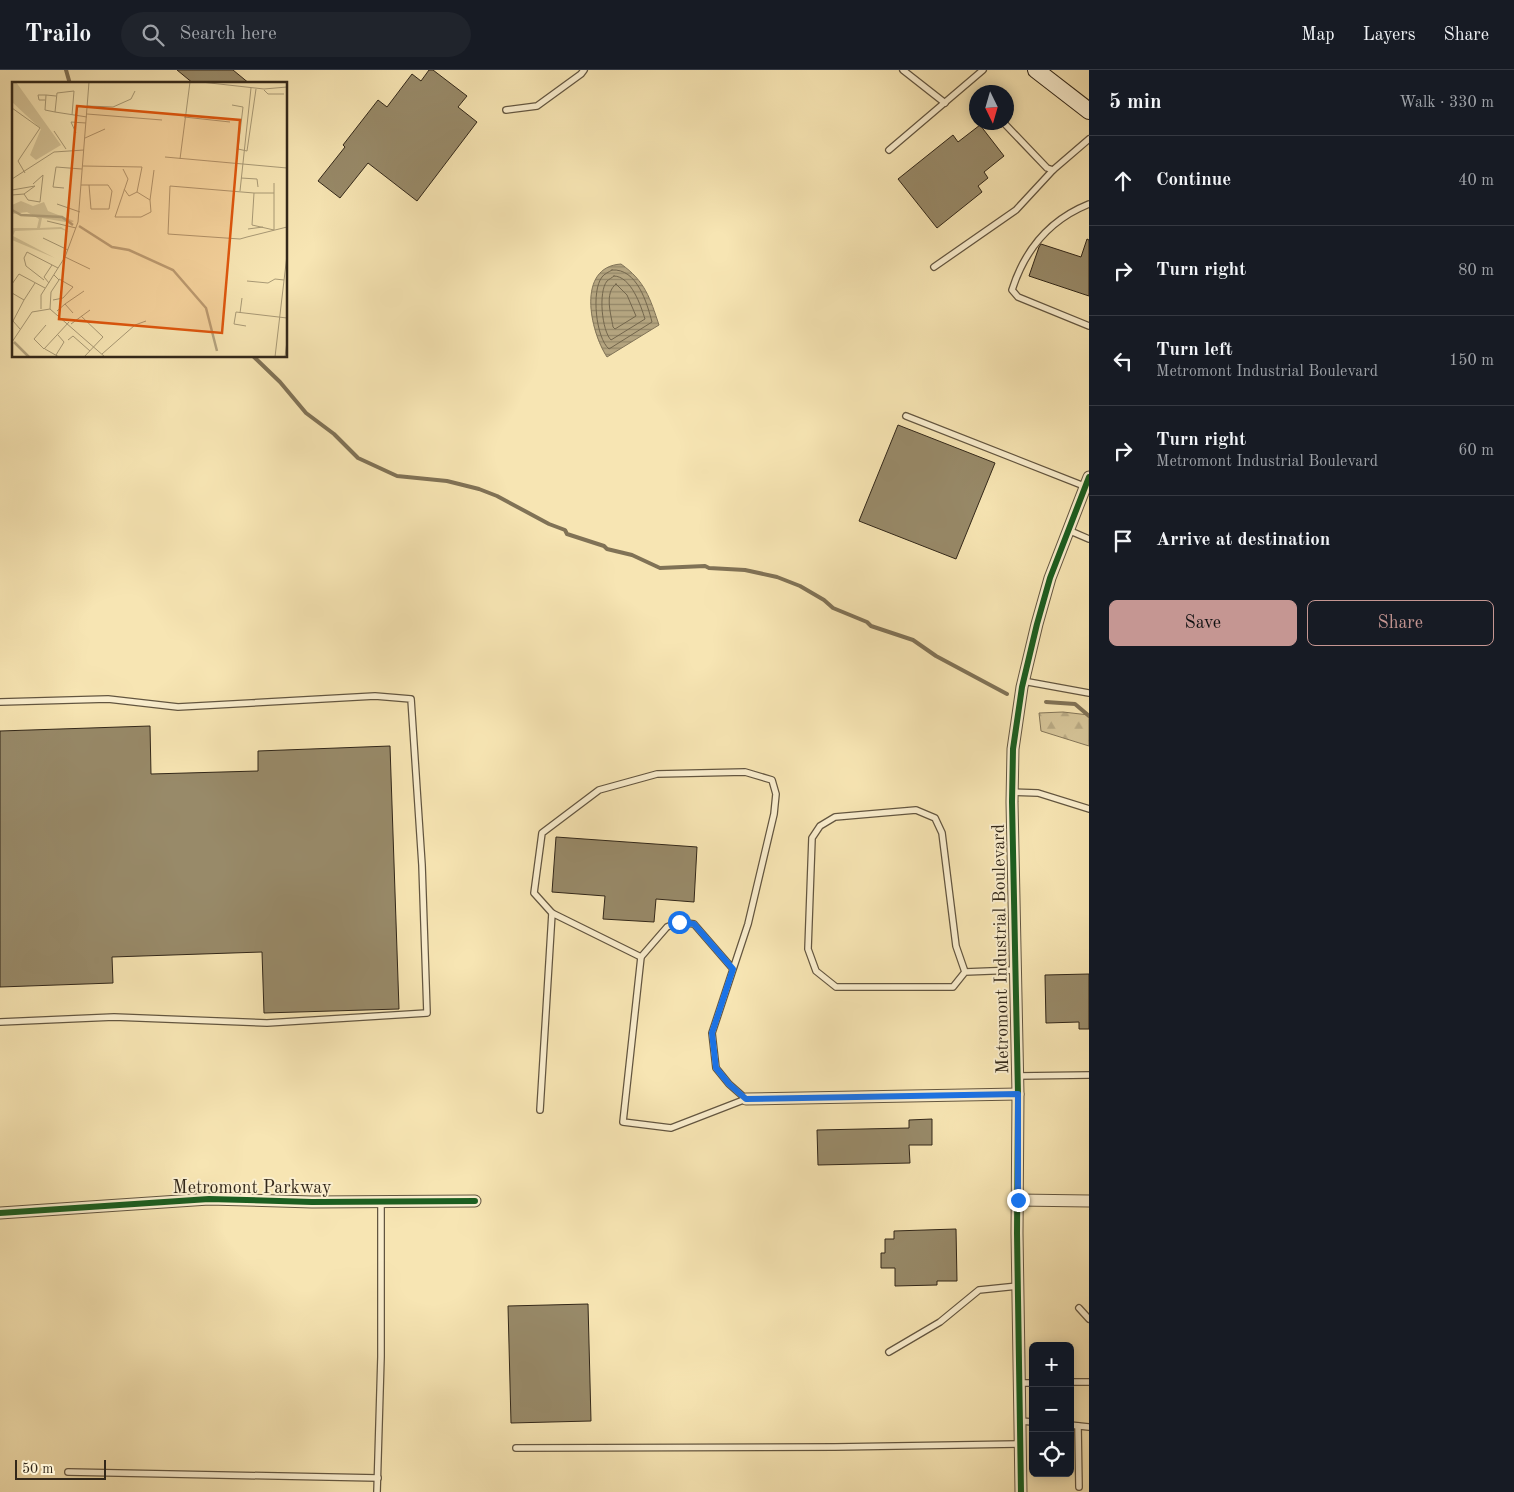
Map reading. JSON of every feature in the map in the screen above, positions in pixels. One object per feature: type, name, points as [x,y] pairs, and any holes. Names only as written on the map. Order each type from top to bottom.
[{"type":"main road","points":[[1036,70],[1089,111]]},
{"type":"street","name":"Metromont Industrial Boulevard","points":[[1021,1492],[1013,749],[1023,681],[1050,578],[1087,481]]},
{"type":"street","name":"Metromont Industrial Boulevard","points":[[746,1099],[1018,1094]]},
{"type":"street","name":"Metromont Parkway","points":[[0,1212],[209,1199],[381,1202],[474,1201]]},
{"type":"street","points":[[1018,1200],[1089,1200]]},
{"type":"lane","points":[[506,110],[537,106],[584,70]]},
{"type":"lane","points":[[903,70],[945,102]]},
{"type":"lane","points":[[889,150],[983,70]]},
{"type":"lane","points":[[1011,130],[1047,168],[1053,170]]},
{"type":"lane","points":[[934,267],[1016,210],[1053,170],[1089,139]]},
{"type":"lane","points":[[1089,204],[1071,211],[1044,232],[1016,276],[1012,290],[1018,297],[1089,326]]},
{"type":"lane","points":[[906,416],[1087,481]]},
{"type":"lane","points":[[1068,530],[1089,538]]},
{"type":"lane","points":[[1023,681],[1089,693]]},
{"type":"lane","points":[[0,702],[108,699],[178,706],[375,696],[411,698],[422,865],[427,1013],[267,1023],[114,1017],[0,1022]]},
{"type":"lane","points":[[641,957],[552,912],[534,893],[542,833],[600,790],[657,774],[744,772],[772,780],[776,794],[774,814],[748,924],[712,1033],[716,1068],[729,1084],[746,1099],[671,1128],[622,1122],[641,957],[666,927],[679,922],[694,924],[733,969]]},
{"type":"lane","points":[[1012,792],[1038,793],[1089,809]]},
{"type":"lane","points":[[965,972],[956,946],[942,833],[935,818],[916,810],[835,817],[820,826],[812,838],[808,949],[816,971],[836,987],[953,987],[965,972],[1016,970]]},
{"type":"lane","points":[[540,1110],[552,912]]},
{"type":"lane","points":[[1018,1076],[1089,1075]]},
{"type":"lane","points":[[377,1492],[381,1357],[381,1202]]},
{"type":"lane","points":[[889,1352],[940,1322],[979,1290],[1018,1286]]},
{"type":"lane","points":[[1079,1308],[1089,1319]]},
{"type":"lane","points":[[1074,1382],[1089,1382]]},
{"type":"lane","points":[[1020,1383],[1029,1383]]},
{"type":"lane","points":[[1020,1421],[1029,1422]]},
{"type":"lane","points":[[1074,1426],[1089,1427]]},
{"type":"lane","points":[[1078,1426],[1079,1487]]},
{"type":"lane","points":[[516,1448],[835,1447],[1020,1444]]},
{"type":"lane","points":[[68,1472],[378,1478]]},
{"type":"green space","points":[[1063,712],[1089,715],[1089,746],[1041,731],[1039,713]]},
{"type":"water","points":[[621,264],[636,277],[646,291],[659,325],[607,357],[601,346],[592,317],[592,288],[597,276],[607,268]]},
{"type":"building","points":[[177,70],[233,70],[248,82],[192,82]]},
{"type":"building","points":[[429,70],[433,70],[467,96],[458,107],[477,122],[417,201],[368,163],[340,198],[318,181],[378,100],[387,107],[412,74],[421,81]]},
{"type":"building","points":[[974,130],[984,130],[1004,156],[984,172],[988,178],[978,186],[982,192],[937,228],[898,179],[953,135],[958,142]]},
{"type":"building","points":[[1087,239],[1089,240],[1089,296],[1029,276],[1041,244],[1081,257]]},
{"type":"building","points":[[898,425],[995,463],[956,559],[859,521]]},
{"type":"building","points":[[150,726],[151,774],[258,771],[258,751],[390,746],[399,1009],[264,1013],[262,952],[112,957],[113,983],[0,987],[0,731]]},
{"type":"building","points":[[556,837],[697,847],[694,902],[656,899],[654,922],[603,919],[605,896],[552,892]]},
{"type":"building","points":[[1089,974],[1089,1029],[1079,1029],[1079,1022],[1046,1023],[1045,975]]},
{"type":"building","points":[[932,1119],[932,1145],[909,1145],[910,1163],[818,1165],[817,1130],[909,1128],[909,1120]]},
{"type":"building","points":[[956,1229],[957,1281],[937,1281],[937,1285],[895,1286],[895,1268],[881,1268],[881,1253],[885,1253],[885,1239],[894,1239],[894,1231]]},
{"type":"building","points":[[588,1304],[591,1421],[511,1423],[508,1306]]},
{"type":"waterway","points":[[66,70],[69,82]]},
{"type":"waterway","points":[[255,358],[280,382],[306,413],[334,434],[358,458],[397,476],[447,481],[479,489],[565,530],[567,534],[604,546],[607,549],[632,555],[660,568],[705,566],[709,568],[745,570],[777,577],[800,586],[824,600],[833,608],[867,622],[871,626],[913,640],[936,656],[1007,694]]},
{"type":"waterway","points":[[1046,702],[1075,704],[1089,716]]},
{"type":"cycle path","points":[[1021,1492],[1017,1233],[1018,1094],[1012,802],[1013,749],[1022,687],[1037,624],[1050,578],[1089,477]]},
{"type":"cycle path","points":[[0,1213],[209,1199],[312,1202],[475,1201]]},
{"type":"route","points":[[679,922],[694,924],[733,969],[712,1033],[716,1068],[729,1084],[746,1099],[1018,1094],[1018,1200]]}]
